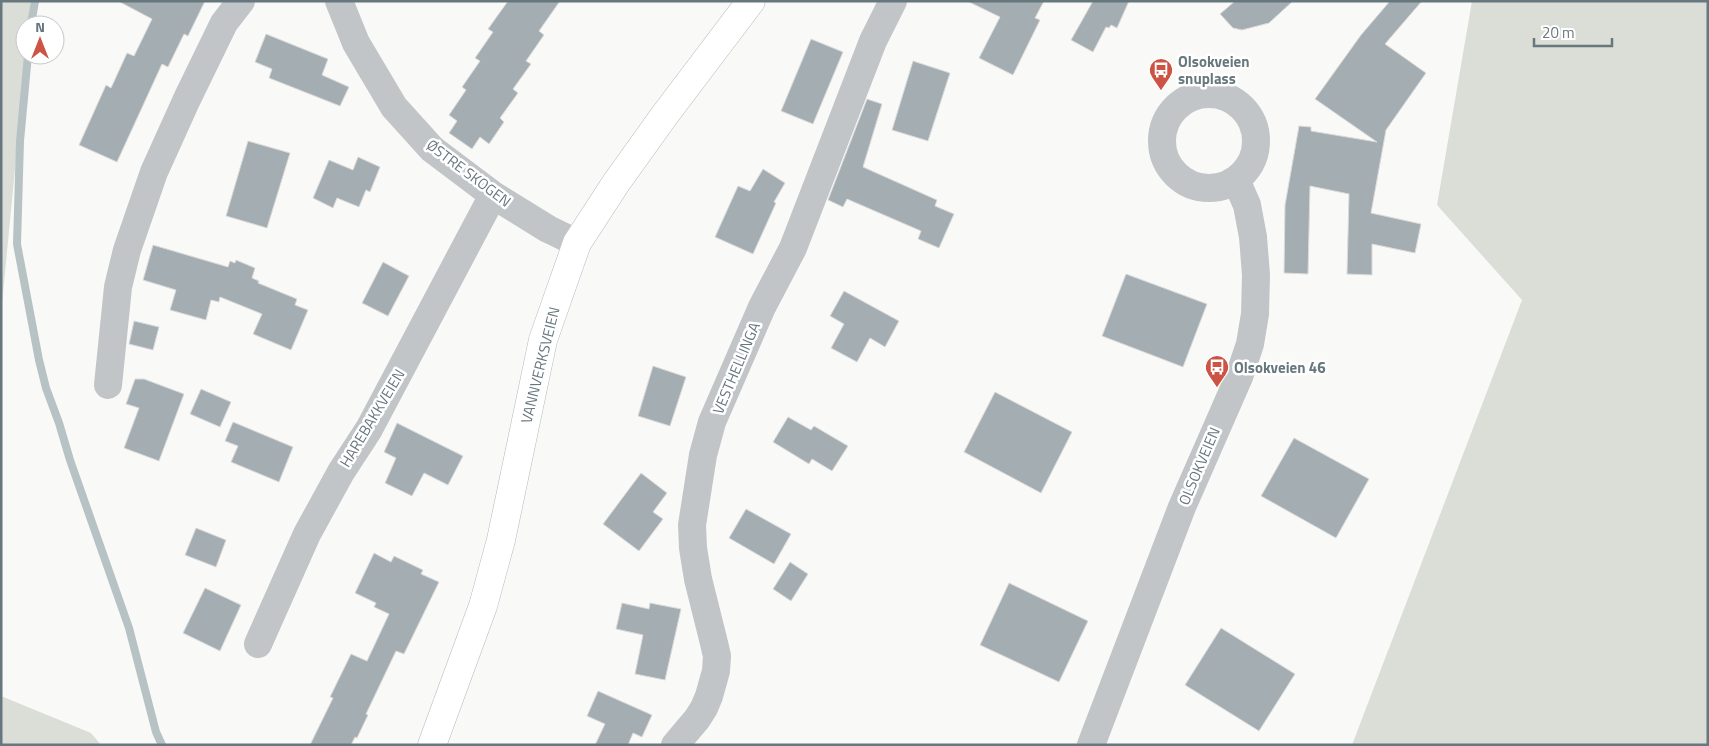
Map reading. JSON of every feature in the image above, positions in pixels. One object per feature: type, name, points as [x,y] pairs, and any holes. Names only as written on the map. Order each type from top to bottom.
[{"type":"main road","name":"VANNVERKSVEIEN","points":[[432,745],[483,606],[500,540],[543,340],[577,243],[616,183],[751,1]]},
{"type":"street","points":[[108,385],[118,287],[127,250],[154,172],[224,24],[241,1]]},
{"type":"street","name":"ØSTRE SKOGEN","points":[[339,1],[356,43],[394,107],[432,149],[494,195],[548,229],[577,243]]},
{"type":"street","name":"VESTHELLINGA","points":[[675,745],[704,708],[710,696],[716,671],[717,656],[698,579],[693,548],[692,525],[703,454],[712,422],[762,307],[792,248],[873,41],[893,1]]},
{"type":"street","name":"OLSOKVEIEN","points":[[1091,745],[1178,516],[1238,377],[1250,344],[1255,314],[1256,275],[1253,237],[1247,205],[1236,180]]},
{"type":"street","name":"HAREBAKKVEIEN","points":[[258,644],[307,534],[341,472],[369,429],[494,195]]},
{"type":"shaded area","points":[[1,1],[31,1],[30,15],[15,15],[15,65],[25,65],[1,314]]},
{"type":"shaded area","points":[[1472,1],[1708,1],[1708,745],[1352,745],[1522,300],[1437,205]]},
{"type":"shaded area","points":[[1,696],[91,733],[101,745],[1,745]]},
{"type":"building","points":[[118,1],[205,1],[188,36],[184,34],[168,67],[162,64],[117,162],[79,145],[106,85],[111,88],[127,53],[134,56],[152,19]]},
{"type":"building","points":[[508,1],[560,1],[539,31],[544,35],[526,61],[531,64],[513,89],[518,93],[500,118],[504,122],[489,144],[480,137],[472,149],[449,133],[457,121],[449,115],[466,90],[462,87],[480,61],[475,58],[493,32],[488,29]]},
{"type":"building","points":[[967,1],[1044,1],[1035,18],[1040,20],[1013,75],[979,58],[1000,17]]},
{"type":"building","points":[[1093,1],[1129,1],[1117,28],[1111,25],[1109,28],[1106,27],[1093,52],[1071,40]]},
{"type":"building","points":[[1235,1],[1293,1],[1269,23],[1242,30],[1233,28],[1220,14]]},
{"type":"building","points":[[1390,1],[1422,1],[1385,44],[1426,73],[1386,130],[1371,213],[1421,224],[1415,253],[1372,244],[1372,275],[1347,274],[1349,194],[1310,186],[1308,274],[1284,273],[1285,205],[1299,126],[1311,127],[1311,131],[1377,142],[1315,99],[1361,35]]},
{"type":"building","points":[[266,34],[328,59],[322,75],[349,87],[340,106],[269,78],[272,69],[255,62]]},
{"type":"building","points":[[811,39],[843,52],[813,124],[781,111]]},
{"type":"building","points":[[913,61],[950,73],[928,141],[892,130]]},
{"type":"building","points":[[867,99],[882,104],[863,167],[937,200],[935,206],[954,214],[939,248],[918,239],[921,231],[847,199],[843,207],[828,200]]},
{"type":"building","points":[[248,141],[290,153],[267,228],[226,216]]},
{"type":"building","points":[[358,157],[380,167],[370,192],[366,190],[359,207],[337,198],[333,208],[313,198],[329,160],[353,170]]},
{"type":"building","points":[[763,169],[785,183],[774,202],[776,203],[753,254],[715,237],[738,186],[750,191]]},
{"type":"building","points":[[153,245],[228,267],[230,261],[235,263],[236,260],[255,268],[252,278],[259,281],[258,283],[297,299],[295,305],[308,310],[291,350],[253,334],[262,314],[220,297],[219,302],[211,300],[206,320],[170,310],[176,290],[143,280]]},
{"type":"building","points":[[383,262],[409,276],[388,316],[362,303]]},
{"type":"building","points":[[1126,274],[1207,304],[1183,367],[1102,336]]},
{"type":"building","points":[[844,291],[899,321],[885,347],[870,338],[857,362],[831,348],[844,324],[830,316]]},
{"type":"building","points":[[134,321],[159,327],[153,350],[129,344]]},
{"type":"building","points":[[653,366],[686,377],[670,426],[638,416]]},
{"type":"building","points":[[135,379],[144,379],[184,394],[159,461],[124,448],[139,408],[126,404]]},
{"type":"building","points":[[201,389],[231,402],[220,427],[190,414]]},
{"type":"building","points":[[995,392],[1072,432],[1041,493],[964,452]]},
{"type":"building","points":[[788,417],[811,430],[814,426],[848,446],[832,471],[812,459],[809,464],[773,442]]},
{"type":"building","points":[[233,422],[293,447],[279,482],[231,462],[238,446],[225,441]]},
{"type":"building","points":[[397,423],[463,456],[448,485],[424,473],[412,496],[385,483],[396,458],[384,452]]},
{"type":"building","points":[[1294,438],[1369,479],[1336,538],[1261,496]]},
{"type":"building","points":[[641,473],[667,493],[653,512],[663,519],[639,551],[603,524]]},
{"type":"building","points":[[746,509],[791,534],[774,564],[729,538]]},
{"type":"building","points":[[196,528],[226,540],[216,567],[185,555]]},
{"type":"building","points":[[374,553],[391,562],[394,556],[423,570],[421,574],[439,582],[404,654],[396,651],[366,714],[368,715],[357,738],[355,737],[351,745],[310,745],[333,698],[330,697],[351,654],[367,661],[389,614],[374,607],[376,603],[355,593]]},
{"type":"building","points":[[790,562],[808,574],[791,601],[773,589]]},
{"type":"building","points":[[1009,583],[1088,621],[1059,682],[980,645]]},
{"type":"building","points":[[205,588],[241,605],[220,651],[183,633]]},
{"type":"building","points":[[622,603],[649,609],[650,603],[681,609],[665,680],[635,674],[643,635],[616,629]]},
{"type":"building","points":[[1221,628],[1295,674],[1259,731],[1185,685]]},
{"type":"building","points":[[598,691],[652,715],[642,737],[633,733],[628,745],[595,745],[605,724],[587,716]]},
{"type":"waterway","points":[[33,15],[35,1]]},
{"type":"waterway","points":[[27,65],[20,141],[17,244],[39,360],[46,388],[70,460],[129,628],[156,732],[162,745]]},
{"type":"place","name":"Olsokveien snuplass","points":[[1161,91]]},
{"type":"place","name":"Olsokveien 46","points":[[1217,388]]}]
